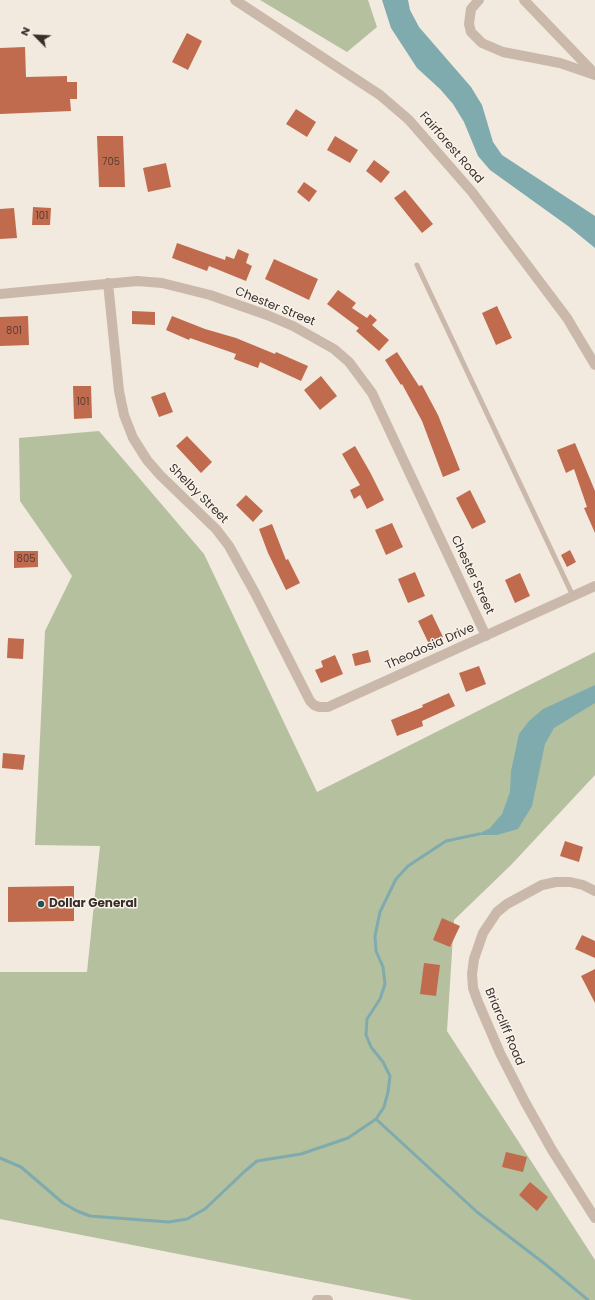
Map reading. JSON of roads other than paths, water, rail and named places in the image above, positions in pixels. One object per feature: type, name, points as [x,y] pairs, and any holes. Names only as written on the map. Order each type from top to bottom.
[{"type":"street","name":"Fairforest Road","points":[[235,0],[380,95],[409,120],[472,192],[496,223],[567,318],[595,366]]},
{"type":"street","points":[[479,0],[471,9],[469,24],[471,32],[482,43],[503,52],[560,63],[595,74]]},
{"type":"street","points":[[524,0],[595,74]]},
{"type":"street","name":"Chester Street","points":[[0,294],[136,281],[162,283],[210,296],[293,326],[334,349],[349,362],[372,393],[486,636]]},
{"type":"street","name":"Shelby Street","points":[[108,283],[119,391],[124,415],[133,438],[160,475],[216,529],[229,546],[255,593],[310,701],[319,707]]},
{"type":"street","name":"Theodosia Drive","points":[[319,707],[328,707],[595,586]]},
{"type":"street","name":"Briarcliff Road","points":[[595,891],[583,885],[570,882],[556,882],[542,885],[507,904],[493,917],[483,933],[474,959],[472,974],[473,988],[478,1002],[521,1095],[552,1150],[595,1218]]},
{"type":"street","points":[[317,1300],[328,1300]]},
{"type":"lane","points":[[417,265],[573,596]]},
{"type":"water","points":[[382,0],[408,0],[410,10],[419,27],[471,87],[482,105],[493,142],[502,155],[595,216],[595,248],[568,226],[490,170],[478,156],[464,122],[453,104],[440,89],[417,68],[391,28]]},
{"type":"water","points":[[595,685],[595,703],[554,728],[545,744],[532,806],[518,829],[497,835],[476,835],[490,828],[502,814],[510,792],[511,771],[519,734],[529,721],[543,709]]},
{"type":"waterway","points":[[0,1158],[21,1167],[63,1203],[90,1216],[169,1222],[187,1219],[205,1209],[257,1161],[301,1154],[348,1138],[376,1119],[384,1107],[388,1092],[390,1076],[383,1062],[371,1047],[366,1035],[367,1019],[380,999],[385,984],[383,967],[376,951],[375,936],[380,912],[396,879],[408,866],[446,841],[479,834]]},
{"type":"waterway","points":[[376,1119],[477,1212],[545,1264],[588,1300]]},
{"type":"place","name":"Dollar General","points":[[41,904]]}]
